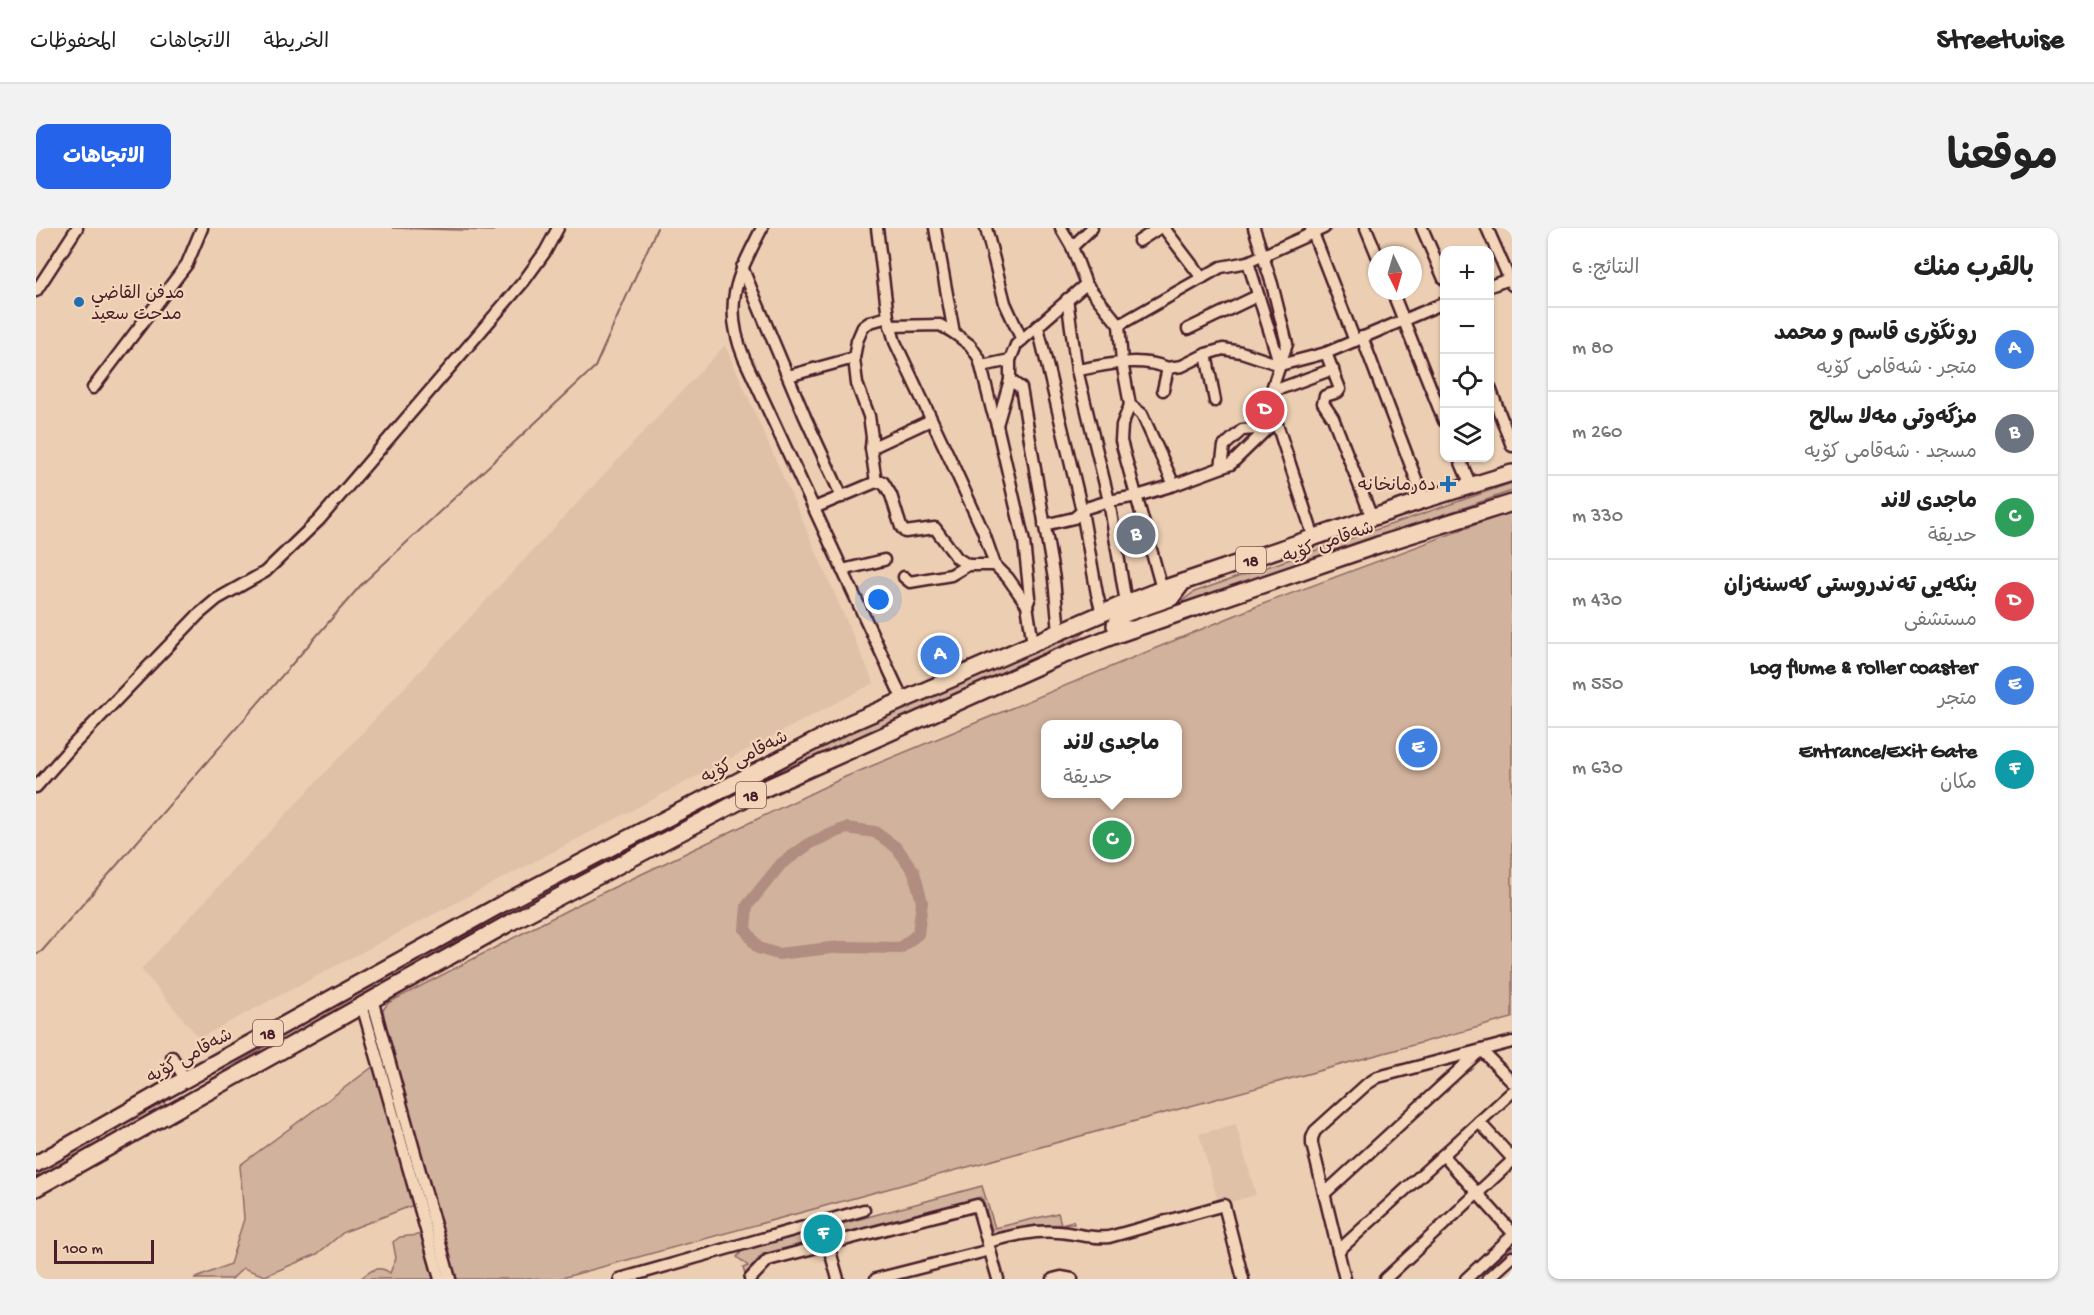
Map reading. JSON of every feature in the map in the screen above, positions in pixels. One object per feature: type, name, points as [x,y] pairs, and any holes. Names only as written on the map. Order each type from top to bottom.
[{"type":"highway","name":"شەقامی کۆیە","points":[[36,1164],[502,904],[848,724],[1162,589],[1424,500],[1512,473]]},
{"type":"highway","name":"شەقامی کۆیە","points":[[36,1188],[511,922],[757,792],[1088,645],[1378,545],[1512,503]]},
{"type":"highway","points":[[1132,629],[1117,628],[1115,625],[1119,616],[1171,598],[1183,582]]},
{"type":"highway","points":[[1077,624],[1090,629],[1092,639],[1088,645]]},
{"type":"highway","points":[[502,904],[511,922]]},
{"type":"highway","points":[[166,1090],[177,1110]]},
{"type":"street","points":[[36,291],[77,228]]},
{"type":"street","points":[[93,388],[187,264],[202,228]]},
{"type":"street","points":[[36,787],[73,745],[198,615],[218,598],[265,572],[319,520],[524,281],[545,252],[558,228]]},
{"type":"street","points":[[762,228],[742,267],[734,296],[732,309],[736,337],[903,700]]},
{"type":"street","points":[[877,228],[889,321],[895,342],[983,531],[995,565],[1008,578],[1027,605],[1033,644]]},
{"type":"street","points":[[935,228],[954,333]]},
{"type":"street","points":[[986,228],[1005,303],[1022,340]]},
{"type":"street","points":[[1061,228],[1072,248],[1086,284],[1119,325],[1122,362],[1130,405],[1122,425],[1121,441],[1162,589]]},
{"type":"street","points":[[1072,248],[1092,228]]},
{"type":"street","points":[[1139,241],[1161,228],[1202,278]]},
{"type":"street","points":[[1254,228],[1287,344],[1271,392],[1272,426],[1314,538]]},
{"type":"street","points":[[1119,325],[1221,267],[1248,262],[1312,230],[1324,228]]},
{"type":"street","points":[[1366,228],[1373,246]]},
{"type":"street","points":[[1422,228],[1440,270]]},
{"type":"street","points":[[1487,228],[1511,280],[1494,285]]},
{"type":"street","points":[[1312,230],[1424,500]]},
{"type":"street","points":[[1248,262],[1280,365]]},
{"type":"street","points":[[742,267],[842,497]]},
{"type":"street","points":[[997,424],[1010,380],[1010,360],[1016,345],[1086,284]]},
{"type":"street","points":[[1188,329],[1257,296]]},
{"type":"street","points":[[1067,299],[1077,370],[1109,501],[1126,603]]},
{"type":"street","points":[[1396,300],[1440,412]]},
{"type":"street","points":[[1077,370],[1122,362],[1156,364],[1168,368],[1182,366],[1218,350],[1231,350],[1280,365],[1326,353],[1440,305]]},
{"type":"street","points":[[876,482],[869,416],[857,384],[854,358],[857,341],[863,327],[870,322],[889,321],[940,325],[970,345],[980,357],[1024,542],[1030,597],[1027,605]]},
{"type":"street","points":[[1038,327],[1082,511],[1102,614]]},
{"type":"street","points":[[1326,353],[1340,389],[1338,392],[1325,396],[1323,403],[1333,418],[1372,518]]},
{"type":"street","points":[[1206,354],[1215,401]]},
{"type":"street","points":[[788,376],[854,358]]},
{"type":"street","points":[[982,366],[1010,360]]},
{"type":"street","points":[[1163,390],[1168,368]]},
{"type":"street","points":[[1271,392],[1333,369]]},
{"type":"street","points":[[1010,380],[1021,388],[1054,579],[1059,632]]},
{"type":"street","points":[[1494,399],[1512,446]]},
{"type":"street","points":[[1130,405],[1142,414],[1174,485]]},
{"type":"street","points":[[871,448],[931,420]]},
{"type":"street","points":[[1044,525],[1074,518],[1086,508],[1174,485],[1231,464],[1272,426]]},
{"type":"street","points":[[1221,467],[1224,446],[1242,430],[1272,426]]},
{"type":"street","points":[[1461,462],[1471,486]]},
{"type":"street","points":[[814,508],[876,482],[883,482],[891,495],[901,527],[905,532],[935,528],[957,558],[968,565]]},
{"type":"street","points":[[842,570],[884,560]]},
{"type":"street","points":[[904,577],[910,582],[938,579],[951,575],[968,565],[995,565]]},
{"type":"street","points":[[367,1002],[440,1279]]},
{"type":"street","points":[[367,1002],[450,1279]]},
{"type":"street","points":[[1345,1279],[1312,1138],[1315,1131],[1367,1084],[1378,1077],[1512,1042]]},
{"type":"street","points":[[1481,1050],[1512,1083]]},
{"type":"street","points":[[1324,1194],[1481,1050]]},
{"type":"street","points":[[172,1057],[185,1079]]},
{"type":"street","points":[[1338,1251],[1512,1092]]},
{"type":"street","points":[[1384,1279],[1512,1160],[1479,1122]]},
{"type":"street","points":[[1443,1155],[1512,1234],[1466,1279]]},
{"type":"street","points":[[750,1279],[768,1260],[977,1205],[998,1279]]},
{"type":"street","points":[[876,1279],[989,1246],[1020,1234],[1045,1231],[1096,1238],[1109,1237],[1224,1205],[1243,1279]]},
{"type":"street","points":[[621,1279],[864,1210]]},
{"type":"street","points":[[826,1221],[827,1244],[838,1279]]},
{"type":"street","points":[[814,1225],[827,1244]]},
{"type":"street","points":[[1488,1279],[1512,1257]]},
{"type":"street","points":[[1053,1279],[1060,1277],[1072,1279]]},
{"type":"shaded area","points":[[392,228],[496,228],[493,231]]},
{"type":"shaded area","points":[[725,345],[874,683],[199,1038],[141,969]]},
{"type":"shaded area","points":[[1512,483],[1512,491],[1125,625],[1125,620],[1182,601],[1194,592]]},
{"type":"shaded area","points":[[1512,511],[1512,1018],[558,1279],[457,1279],[393,1072],[383,1010],[388,1003],[579,904],[845,777],[1255,607]]},
{"type":"shaded area","points":[[1085,631],[1076,639],[722,801],[523,899],[789,761],[977,675]]},
{"type":"shaded area","points":[[487,919],[489,922],[383,985],[185,1098],[183,1096],[396,968]]},
{"type":"shaded area","points":[[378,1063],[416,1204],[344,1232],[317,1254],[265,1276],[243,1268],[232,1279],[194,1279],[230,1264],[244,1219],[240,1165]]},
{"type":"shaded area","points":[[161,1096],[165,1105],[36,1178],[36,1171]]},
{"type":"shaded area","points":[[1236,1124],[1256,1195],[1219,1205],[1199,1134]]},
{"type":"shaded area","points":[[982,1186],[995,1228],[1058,1213],[1061,1224],[1073,1221],[1074,1224],[1036,1225],[993,1233],[983,1200],[980,1197],[763,1254],[745,1274],[743,1268],[748,1266],[737,1257],[742,1251]]},
{"type":"shaded area","points":[[426,1234],[438,1279],[360,1279],[378,1269],[390,1273],[396,1258],[393,1242],[400,1237]]},
{"type":"shaded area","points":[[1512,1242],[1512,1249],[1480,1279],[1473,1279]]},
{"type":"waterway","points":[[36,955],[42,951],[361,585],[595,367],[657,228]]},
{"type":"waterway","points":[[846,828],[875,832],[897,848],[914,872],[922,902],[918,934],[900,948],[840,947],[778,954],[758,948],[745,929],[747,906],[781,864],[812,842],[846,828]]},
{"type":"place","name":"مدفن القاضي مدحت سعيد","points":[[79,302]]},
{"type":"place","name":"بنکەیی تەندروستی کەسنەزان","points":[[1265,410]]},
{"type":"place","name":"دەرمانخانە","points":[[1448,484]]},
{"type":"place","name":"مزگەوتی مەلا سالح","points":[[1136,535]]},
{"type":"place","name":"رونگۆری قاسم و محمد","points":[[940,655]]},
{"type":"place","name":"Log flume & roller coaster","points":[[1418,748]]},
{"type":"place","name":"ماجدی لاند","points":[[1112,840]]},
{"type":"place","name":"Entrance/Exit Gate","points":[[823,1234]]}]
